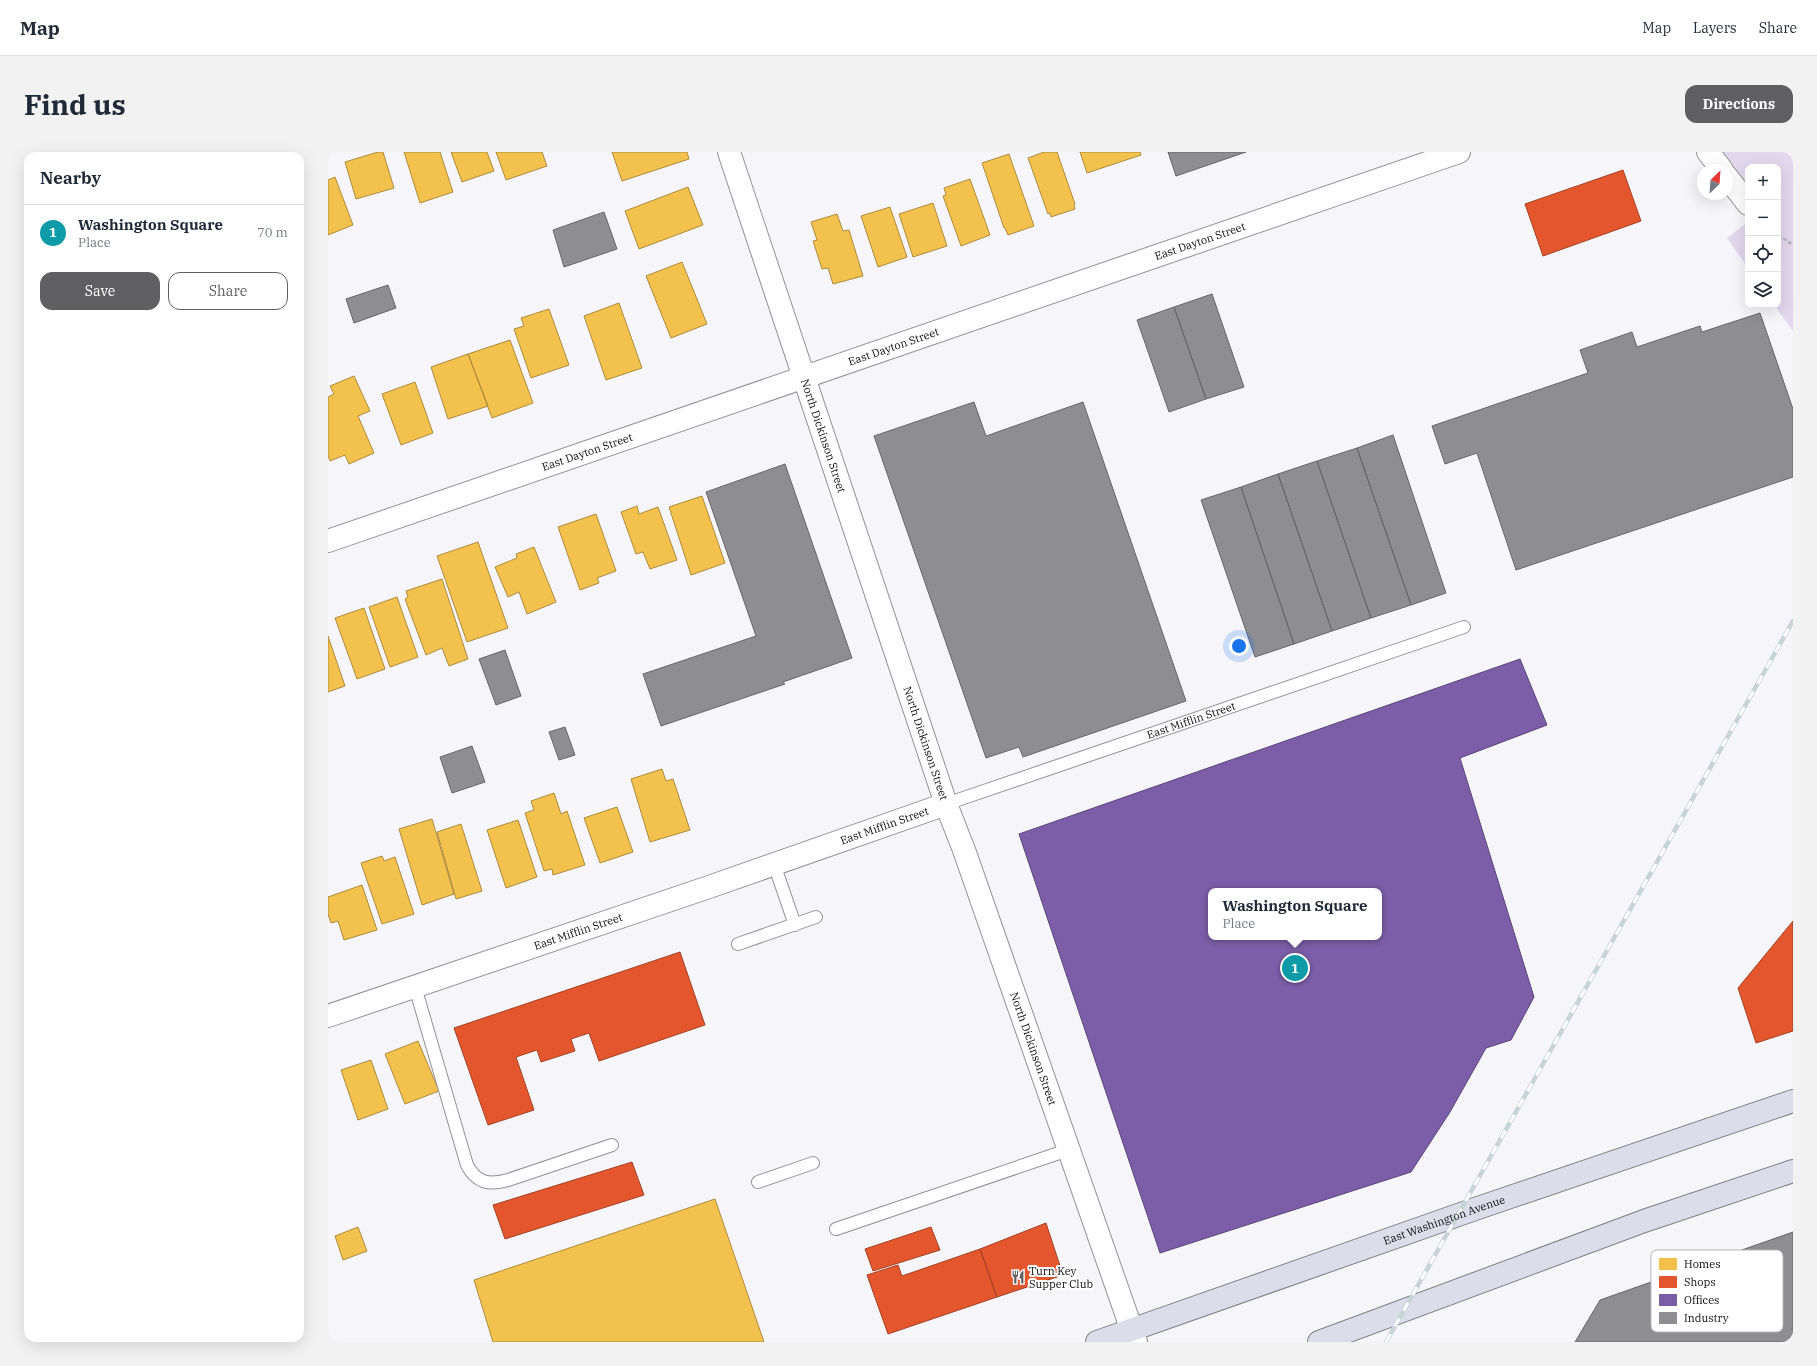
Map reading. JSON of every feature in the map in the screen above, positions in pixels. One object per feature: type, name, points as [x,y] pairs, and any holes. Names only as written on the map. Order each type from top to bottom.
[{"type":"main road","name":"East Washington Avenue","points":[[1097,1342],[1134,1336],[1457,1215],[1793,1101]]},
{"type":"main road","points":[[1319,1342],[1644,1222],[1793,1171]]},
{"type":"street","name":"North Dickinson Street","points":[[729,152],[946,804],[1134,1336]]},
{"type":"street","name":"East Dayton Street","points":[[328,542],[1459,152]]},
{"type":"street","points":[[1708,152],[1717,164]]},
{"type":"street","points":[[1733,185],[1745,200]]},
{"type":"street","name":"East Mifflin Street","points":[[328,1016],[946,804]]},
{"type":"lane","name":"East Mifflin Street","points":[[946,804],[1464,627]]},
{"type":"lane","points":[[774,864],[794,925]]},
{"type":"lane","points":[[738,944],[816,917]]},
{"type":"lane","points":[[415,986],[467,1166],[478,1179],[494,1184],[612,1145]]},
{"type":"lane","points":[[836,1229],[1068,1150]]},
{"type":"lane","points":[[758,1182],[813,1163]]},
{"type":"path","points":[[1780,236],[1793,245]]},
{"type":"shaded area","points":[[1708,152],[1793,152],[1793,331],[1776,308],[1781,308],[1781,164],[1745,164],[1745,200],[1733,184],[1733,164],[1717,164]]},
{"type":"shaded area","points":[[1745,224],[1745,264],[1727,238]]},
{"type":"building: Homes","points":[[378,152],[383,152],[394,188],[356,199],[345,162]]},
{"type":"building: Homes","points":[[404,152],[440,152],[453,192],[420,203]]},
{"type":"building: Homes","points":[[451,152],[487,152],[494,171],[462,182]]},
{"type":"building: Homes","points":[[496,152],[542,152],[547,166],[506,180]]},
{"type":"building: Homes","points":[[612,152],[687,152],[689,159],[622,181]]},
{"type":"building: Homes","points":[[1044,152],[1057,152],[1075,204],[1075,209],[1051,217],[1050,213],[1048,214],[1028,158]]},
{"type":"building: Homes","points":[[1080,152],[1140,152],[1141,155],[1087,173]]},
{"type":"building: Homes","points":[[1009,154],[1034,226],[1008,235],[1004,228],[982,163]]},
{"type":"building: Homes","points":[[335,177],[353,225],[328,235],[328,180]]},
{"type":"building: Homes","points":[[970,179],[990,235],[961,246],[943,196],[946,195],[944,188]]},
{"type":"building: Homes","points":[[688,187],[703,225],[639,249],[625,211]]},
{"type":"building: Homes","points":[[933,203],[947,246],[913,257],[899,214]]},
{"type":"building: Homes","points":[[890,207],[907,257],[878,267],[861,216]]},
{"type":"building: Homes","points":[[837,214],[843,231],[849,230],[863,276],[833,284],[828,268],[822,269],[813,241],[817,240],[811,222]]},
{"type":"building: Homes","points":[[682,262],[707,324],[671,338],[646,276]]},
{"type":"building: Homes","points":[[619,303],[642,368],[606,380],[584,316]]},
{"type":"building: Homes","points":[[549,309],[569,365],[531,378],[514,329],[524,326],[521,318]]},
{"type":"building: Homes","points":[[510,340],[533,403],[492,418],[468,354]]},
{"type":"building: Homes","points":[[468,354],[488,406],[448,419],[431,367]]},
{"type":"building: Homes","points":[[354,376],[370,411],[358,416],[374,453],[349,464],[345,455],[330,461],[328,456],[328,397],[334,394],[330,386]]},
{"type":"building: Homes","points":[[415,382],[433,433],[401,445],[382,394]]},
{"type":"building: Homes","points":[[702,496],[725,563],[691,575],[669,507]]},
{"type":"building: Homes","points":[[637,506],[639,514],[658,507],[677,560],[650,569],[643,552],[636,554],[621,512]]},
{"type":"building: Homes","points":[[596,514],[616,571],[597,578],[599,583],[580,590],[558,527]]},
{"type":"building: Homes","points":[[478,542],[508,628],[467,642],[437,556]]},
{"type":"building: Homes","points":[[534,547],[556,602],[527,614],[519,592],[508,597],[495,567],[517,558],[516,554]]},
{"type":"building: Homes","points":[[442,579],[468,659],[449,666],[442,648],[426,655],[405,599],[408,597],[406,591]]},
{"type":"building: Homes","points":[[397,597],[418,657],[390,667],[369,607]]},
{"type":"building: Homes","points":[[364,608],[385,669],[357,679],[335,618]]},
{"type":"building: Homes","points":[[328,636],[345,686],[328,692]]},
{"type":"building: Homes","points":[[662,769],[666,781],[673,779],[690,830],[650,842],[631,779]]},
{"type":"building: Homes","points":[[554,793],[561,814],[567,811],[585,865],[553,875],[552,869],[544,871],[525,813],[534,810],[531,801]]},
{"type":"building: Homes","points":[[617,807],[633,852],[600,863],[584,818]]},
{"type":"building: Homes","points":[[432,819],[454,894],[422,905],[399,829]]},
{"type":"building: Homes","points":[[518,820],[537,877],[506,888],[487,830]]},
{"type":"building: Homes","points":[[461,824],[482,891],[456,899],[437,832]]},
{"type":"building: Homes","points":[[382,856],[384,861],[395,857],[414,914],[382,924],[361,863]]},
{"type":"building: Homes","points":[[362,885],[377,930],[344,940],[338,921],[331,923],[328,914],[328,897]]},
{"type":"building: Homes","points":[[418,1041],[439,1091],[405,1104],[385,1054]]},
{"type":"building: Homes","points":[[371,1060],[388,1109],[358,1120],[341,1070]]},
{"type":"building: Homes","points":[[715,1199],[764,1342],[493,1342],[474,1280]]},
{"type":"building: Homes","points":[[358,1227],[367,1251],[343,1260],[335,1236]]},
{"type":"building: Shops","points":[[1623,170],[1641,221],[1543,256],[1525,204]]},
{"type":"building: Shops","points":[[1793,921],[1793,1031],[1756,1043],[1738,988]]},
{"type":"building: Shops","points":[[680,952],[705,1025],[599,1061],[589,1033],[571,1039],[575,1051],[541,1062],[537,1050],[516,1057],[534,1110],[488,1125],[454,1028]]},
{"type":"building: Shops","points":[[632,1162],[644,1195],[505,1239],[493,1205]]},
{"type":"building: Shops","points":[[1046,1223],[1063,1275],[997,1297],[980,1249]]},
{"type":"building: Shops","points":[[931,1227],[940,1250],[873,1271],[865,1249]]},
{"type":"building: Shops","points":[[980,1249],[997,1297],[888,1334],[867,1275],[898,1265],[902,1276]]},
{"type":"building: Offices","points":[[1520,659],[1547,725],[1460,758],[1534,997],[1511,1040],[1486,1048],[1450,1112],[1411,1172],[1160,1253],[1019,834]]},
{"type":"building: Industry","points":[[1168,152],[1246,152],[1176,176]]},
{"type":"building: Industry","points":[[604,212],[617,249],[564,267],[553,230]]},
{"type":"building: Industry","points":[[388,285],[396,308],[354,323],[346,299]]},
{"type":"building: Industry","points":[[1212,294],[1244,387],[1206,399],[1174,307]]},
{"type":"building: Industry","points":[[1174,307],[1206,399],[1169,412],[1137,320]]},
{"type":"building: Industry","points":[[1760,313],[1793,409],[1793,477],[1516,570],[1477,453],[1445,464],[1432,426],[1588,373],[1580,350],[1632,332],[1637,347],[1700,326],[1702,332]]},
{"type":"building: Industry","points":[[974,402],[986,436],[1083,402],[1186,701],[1023,757],[1019,747],[986,758],[874,436]]},
{"type":"building: Industry","points":[[1393,435],[1446,593],[1411,605],[1357,448]]},
{"type":"building: Industry","points":[[1357,448],[1411,605],[1371,618],[1317,461]]},
{"type":"building: Industry","points":[[1317,461],[1371,618],[1332,631],[1278,474]]},
{"type":"building: Industry","points":[[785,464],[852,658],[783,682],[785,684],[661,726],[643,674],[756,636],[706,492]]},
{"type":"building: Industry","points":[[1278,474],[1332,631],[1294,644],[1241,487]]},
{"type":"building: Industry","points":[[1241,487],[1294,644],[1255,657],[1201,500]]},
{"type":"building: Industry","points":[[505,650],[521,696],[496,705],[479,659]]},
{"type":"building: Industry","points":[[565,727],[575,755],[559,760],[549,732]]},
{"type":"building: Industry","points":[[472,746],[485,782],[452,793],[440,757]]},
{"type":"building: Industry","points":[[1793,1232],[1793,1342],[1575,1342],[1600,1300],[1651,1282],[1651,1332],[1783,1332],[1783,1250],[1742,1250]]},
{"type":"railway","points":[[1386,1342],[1793,621]]},
{"type":"place","name":"Washington Square","points":[[1295,968]]},
{"type":"place","name":"Turn Key Supper Club","points":[[1018,1277]]}]
